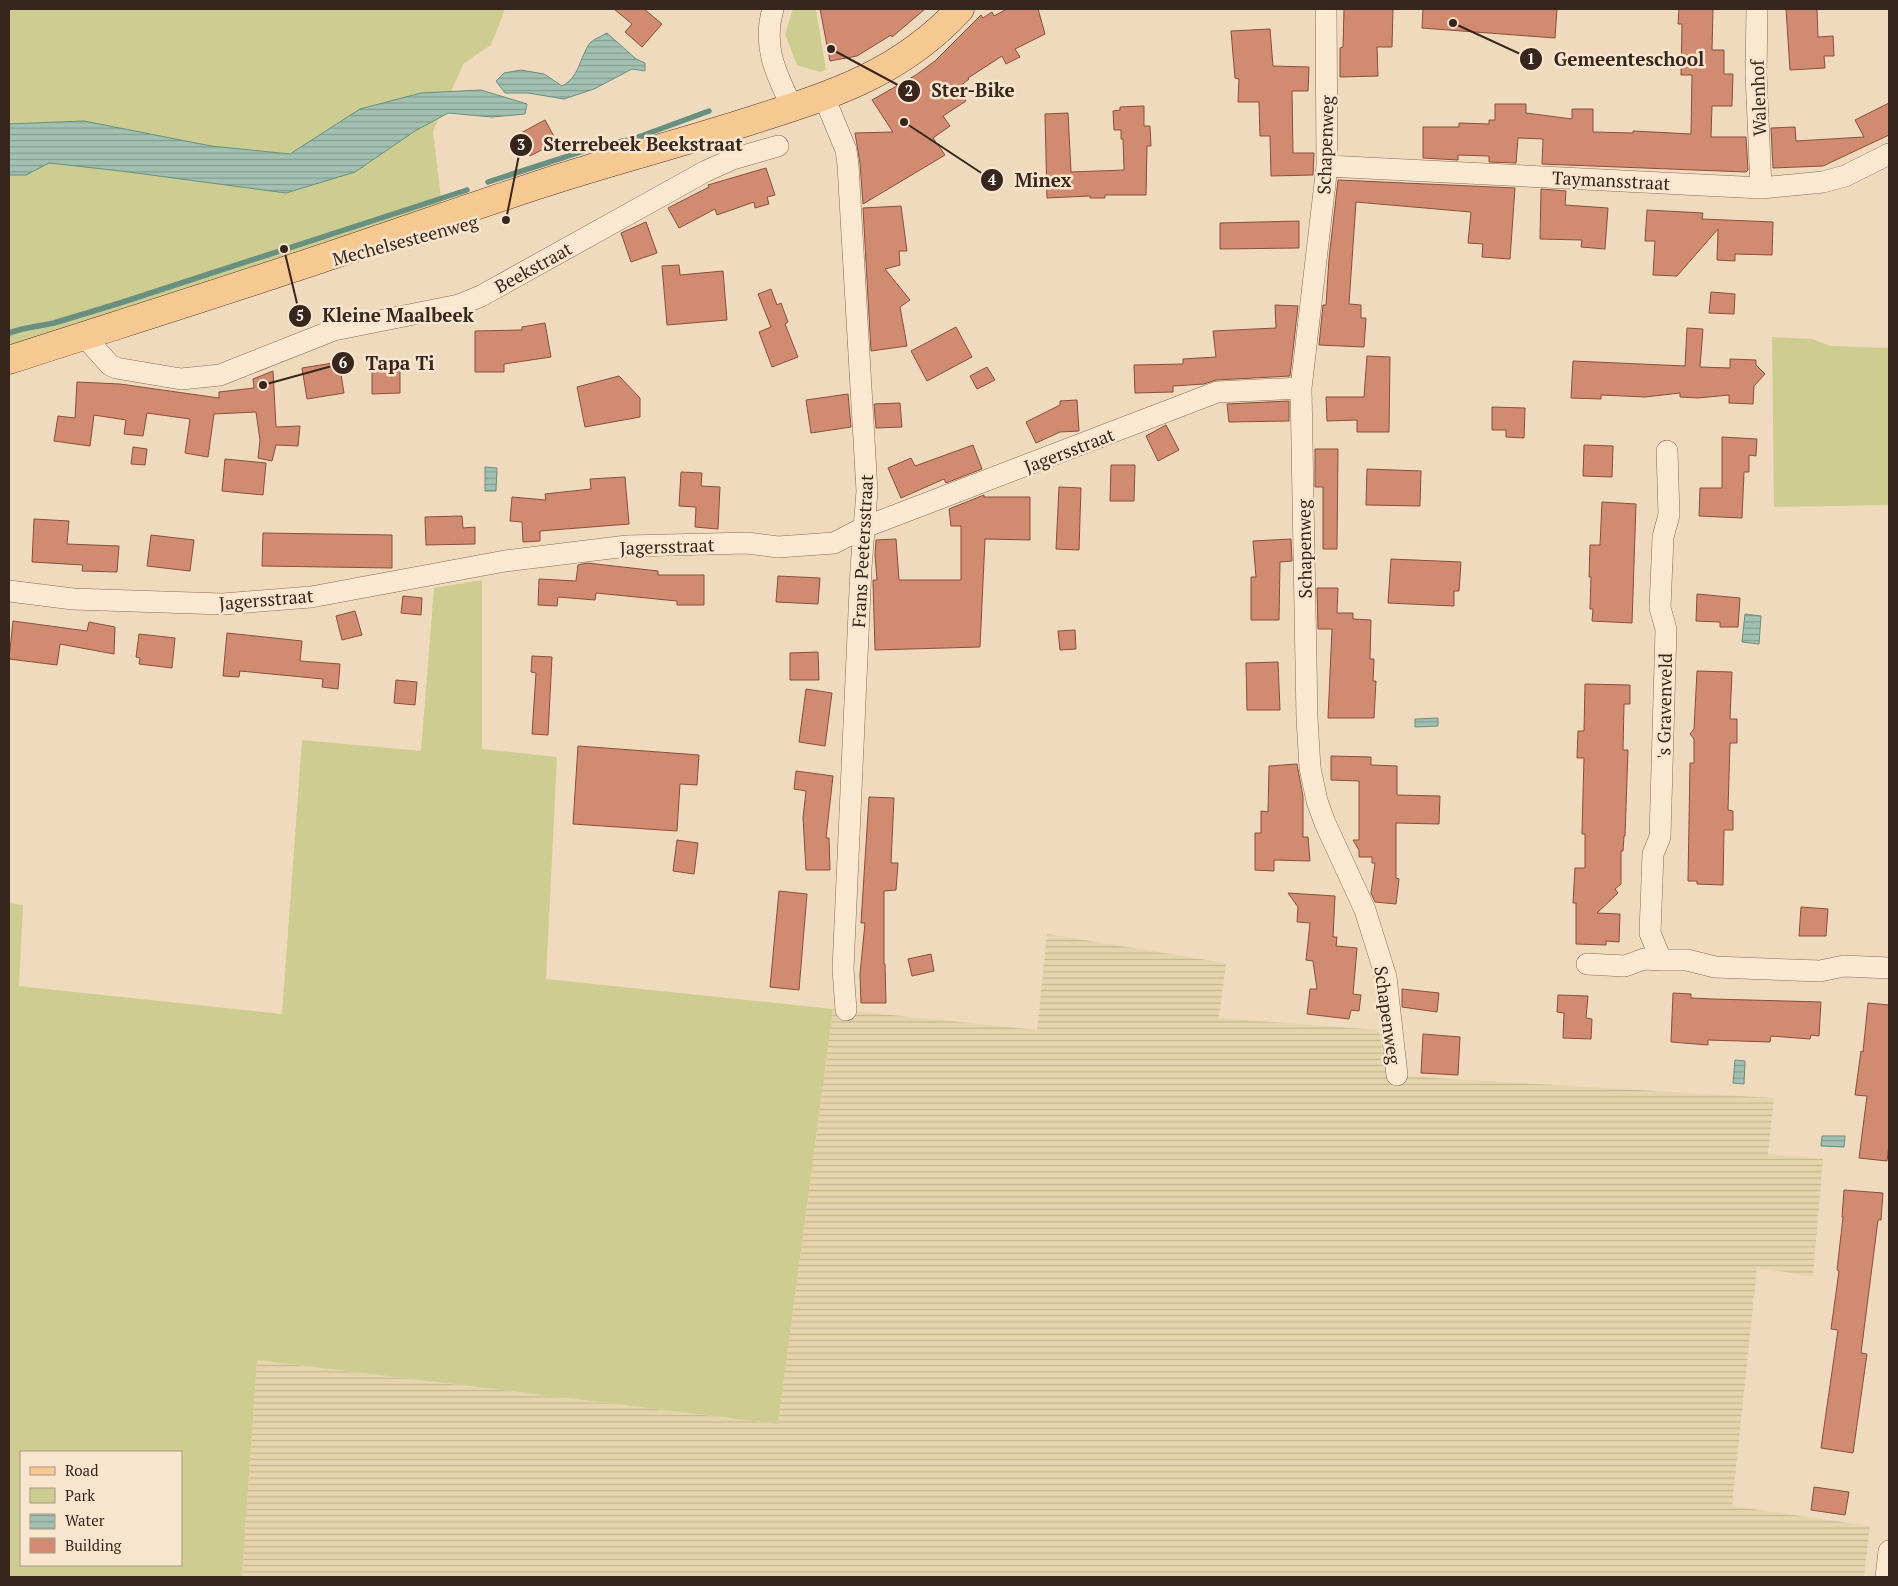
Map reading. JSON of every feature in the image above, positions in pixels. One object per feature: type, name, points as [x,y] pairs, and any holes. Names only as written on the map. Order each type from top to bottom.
[{"type":"main road","name":"Mechelsesteenweg","points":[[9,360],[287,270],[415,241],[592,185],[689,141],[824,97],[852,85],[904,58],[936,33],[960,9]]},
{"type":"street","points":[[773,9],[768,26],[770,52],[792,107]]},
{"type":"street","name":"Schapenweg","points":[[1326,9],[1327,166],[1302,388],[1307,718],[1310,768],[1323,815],[1365,910],[1386,977],[1397,1075]]},
{"type":"street","name":"Walenhof","points":[[1757,9],[1756,74],[1761,188]]},
{"type":"street","name":"Frans Peetersstraat","points":[[824,97],[846,150],[848,165],[866,462],[865,527],[861,568],[843,969],[846,1010]]},
{"type":"street","name":"Beekstraat","points":[[84,336],[110,365],[116,368],[181,379],[220,375],[334,330],[442,309],[481,296],[680,185],[733,159],[778,146]]},
{"type":"street","name":"Taymansstraat","points":[[1327,166],[1761,188],[1823,182],[1845,176],[1889,154]]},
{"type":"street","name":"Jagersstraat","points":[[9,591],[73,599],[223,604],[311,597],[505,561],[627,546],[748,544],[778,547],[834,544],[865,527],[1217,392],[1302,388]]},
{"type":"street","name":"'s Gravenveld","points":[[1662,960],[1650,933],[1653,854],[1660,837],[1666,629],[1660,608],[1663,537],[1669,515],[1667,451]]},
{"type":"street","points":[[1587,964],[1625,966],[1644,960],[1687,960],[1715,967],[1820,971],[1844,966],[1889,968]]},
{"type":"street","points":[[1886,1577],[1889,1551]]},
{"type":"shaded area","points":[[1047,934],[1226,963],[1219,1018],[1379,1030],[1387,1075],[1774,1098],[1768,1154],[1823,1159],[1813,1276],[1757,1268],[1732,1506],[1870,1526],[1864,1577],[242,1577],[257,1360],[778,1424],[833,1009],[1037,1030]]},
{"type":"green space","points":[[9,9],[505,9],[491,45],[464,63],[433,131],[442,206],[9,352]]},
{"type":"green space","points":[[793,9],[816,9],[826,70],[820,72],[797,65],[785,34]]},
{"type":"green space","points":[[1772,337],[1812,339],[1831,346],[1889,348],[1889,505],[1774,507]]},
{"type":"green space","points":[[482,580],[482,749],[557,757],[546,979],[833,1009],[778,1424],[257,1360],[242,1577],[9,1577],[9,903],[23,905],[19,986],[282,1014],[302,740],[421,751],[434,588]]},
{"type":"water","points":[[607,33],[636,59],[645,63],[645,71],[632,69],[594,89],[564,99],[528,93],[505,93],[496,81],[504,73],[521,70],[544,74],[562,86],[576,72],[590,43]]},
{"type":"water","points":[[481,90],[527,104],[525,114],[492,117],[448,113],[415,131],[355,172],[286,193],[49,163],[26,175],[9,175],[9,124],[84,121],[211,146],[290,154],[360,109],[421,93]]},
{"type":"water","points":[[485,467],[497,468],[496,491],[485,491]]},
{"type":"water","points":[[1745,614],[1761,616],[1759,644],[1742,642]]},
{"type":"water","points":[[1438,718],[1438,726],[1415,727],[1415,719]]},
{"type":"water","points":[[1735,1060],[1745,1061],[1744,1084],[1733,1083]]},
{"type":"water","points":[[1822,1136],[1845,1136],[1844,1147],[1821,1146]]},
{"type":"building","points":[[614,9],[644,9],[662,24],[642,47],[625,32],[632,24]]},
{"type":"building","points":[[820,9],[925,9],[892,37],[891,35],[857,56],[830,61]]},
{"type":"building","points":[[1007,9],[1038,9],[1045,34],[1015,49],[1020,57],[1006,64],[1002,56],[968,78],[958,88],[966,101],[943,116],[950,126],[933,138],[945,155],[863,204],[860,163],[855,133],[893,132],[872,100],[916,75],[935,61],[981,15],[983,18],[992,12],[994,16]]},
{"type":"building","points":[[1344,9],[1393,9],[1392,47],[1377,47],[1378,76],[1340,77],[1340,48],[1343,47]]},
{"type":"building","points":[[1423,9],[1557,9],[1555,38],[1422,28]]},
{"type":"building","points":[[1679,9],[1713,9],[1712,50],[1724,50],[1724,74],[1733,74],[1732,106],[1712,106],[1711,137],[1746,137],[1748,170],[1746,172],[1542,164],[1543,139],[1518,138],[1516,163],[1489,162],[1489,156],[1458,155],[1458,160],[1423,158],[1423,127],[1459,127],[1459,123],[1489,124],[1489,120],[1495,120],[1495,104],[1526,104],[1526,113],[1572,119],[1572,109],[1593,109],[1593,132],[1633,133],[1633,131],[1691,134],[1692,75],[1681,75],[1682,24],[1678,24]]},
{"type":"building","points":[[1786,9],[1817,9],[1818,37],[1833,36],[1834,56],[1824,56],[1825,68],[1790,70]]},
{"type":"building","points":[[1270,29],[1273,66],[1309,67],[1308,91],[1292,91],[1293,153],[1314,153],[1313,175],[1271,176],[1270,136],[1260,136],[1259,102],[1238,102],[1239,79],[1235,78],[1231,31]]},
{"type":"building","points":[[1889,103],[1889,135],[1823,166],[1773,168],[1771,128],[1795,127],[1796,141],[1864,137],[1855,120]]},
{"type":"building","points":[[1144,106],[1144,126],[1150,126],[1151,146],[1147,146],[1146,195],[1105,195],[1105,198],[1090,198],[1090,196],[1047,198],[1045,114],[1068,113],[1071,172],[1124,170],[1123,139],[1121,139],[1121,130],[1114,130],[1113,111],[1120,110],[1120,107]]},
{"type":"building","points":[[545,120],[557,142],[530,156],[519,134]]},
{"type":"building","points":[[766,168],[775,195],[767,197],[769,204],[755,208],[754,202],[717,215],[715,209],[679,228],[668,208],[709,187],[708,185]]},
{"type":"building","points":[[1338,180],[1515,188],[1510,259],[1482,257],[1483,244],[1468,243],[1471,212],[1356,202],[1349,304],[1361,305],[1361,318],[1366,318],[1364,347],[1319,345],[1323,305],[1326,305]]},
{"type":"building","points":[[1541,189],[1566,191],[1565,205],[1608,208],[1605,249],[1581,247],[1582,240],[1540,239]]},
{"type":"building","points":[[901,206],[907,251],[899,251],[900,265],[885,269],[910,300],[900,307],[907,346],[871,351],[863,208]]},
{"type":"building","points":[[1647,210],[1703,213],[1702,219],[1773,222],[1772,255],[1735,254],[1735,261],[1717,260],[1718,229],[1677,276],[1653,275],[1655,241],[1645,241]]},
{"type":"building","points":[[1299,221],[1299,248],[1220,249],[1220,223]]},
{"type":"building","points":[[646,222],[657,253],[631,262],[621,233]]},
{"type":"building","points":[[679,265],[680,275],[723,271],[727,320],[667,325],[662,266]]},
{"type":"building","points":[[771,289],[777,305],[781,303],[788,322],[785,324],[798,357],[772,367],[759,332],[771,327],[758,294]]},
{"type":"building","points":[[1711,292],[1735,294],[1734,314],[1709,313]]},
{"type":"building","points":[[1275,305],[1298,306],[1290,376],[1216,380],[1204,384],[1173,386],[1173,392],[1135,393],[1134,365],[1183,364],[1183,359],[1216,357],[1213,331],[1276,328]]},
{"type":"building","points":[[545,323],[551,357],[504,364],[504,372],[475,372],[475,331],[522,330],[522,327]]},
{"type":"building","points":[[956,327],[972,357],[927,381],[911,351]]},
{"type":"building","points":[[1687,328],[1703,329],[1700,367],[1730,368],[1730,359],[1756,360],[1756,365],[1765,374],[1754,386],[1753,404],[1729,403],[1729,395],[1698,398],[1680,397],[1680,393],[1645,397],[1601,395],[1601,399],[1571,398],[1573,361],[1685,366]]},
{"type":"building","points":[[1367,356],[1390,357],[1389,432],[1357,432],[1357,420],[1327,421],[1326,397],[1364,397]]},
{"type":"building","points":[[372,360],[400,360],[400,393],[372,394]]},
{"type":"building","points":[[339,362],[344,393],[307,399],[302,368]]},
{"type":"building","points":[[987,367],[995,380],[977,389],[970,376]]},
{"type":"building","points":[[273,371],[276,427],[300,426],[298,446],[276,445],[272,461],[258,458],[260,440],[256,412],[214,414],[208,457],[185,453],[190,419],[147,413],[143,436],[124,434],[126,420],[94,415],[90,446],[54,441],[58,416],[75,418],[77,382],[120,384],[219,398],[219,392],[254,388],[253,379]]},
{"type":"building","points":[[619,376],[640,398],[640,417],[585,427],[577,387]]},
{"type":"building","points":[[848,394],[851,427],[811,433],[806,400]]},
{"type":"building","points":[[1077,400],[1079,431],[1060,432],[1036,443],[1026,422],[1060,405],[1060,401]]},
{"type":"building","points":[[1289,401],[1289,421],[1229,422],[1227,404]]},
{"type":"building","points":[[900,403],[902,427],[876,428],[874,404]]},
{"type":"building","points":[[1492,407],[1525,408],[1524,438],[1506,437],[1506,430],[1492,430]]},
{"type":"building","points":[[1166,425],[1179,450],[1158,461],[1146,436]]},
{"type":"building","points":[[1722,437],[1757,439],[1756,456],[1749,455],[1749,472],[1744,472],[1742,518],[1699,516],[1700,488],[1722,488]]},
{"type":"building","points":[[973,445],[982,469],[946,483],[944,479],[901,498],[888,468],[911,458],[915,466]]},
{"type":"building","points":[[1584,445],[1613,446],[1612,477],[1583,476]]},
{"type":"building","points":[[133,447],[147,449],[145,465],[131,464]]},
{"type":"building","points":[[1315,449],[1338,449],[1337,549],[1323,549],[1323,487],[1315,487]]},
{"type":"building","points":[[225,459],[266,463],[263,495],[222,491]]},
{"type":"building","points":[[1111,465],[1135,465],[1134,501],[1110,501]]},
{"type":"building","points":[[1367,469],[1421,471],[1420,506],[1366,505]]},
{"type":"building","points":[[681,472],[702,473],[701,486],[720,487],[718,529],[695,527],[696,507],[679,506]]},
{"type":"building","points":[[625,477],[629,524],[540,531],[540,541],[523,542],[522,522],[510,521],[512,497],[546,500],[545,494],[591,489],[590,479]]},
{"type":"building","points":[[1059,487],[1081,488],[1079,550],[1056,549]]},
{"type":"building","points":[[984,495],[984,497],[1030,497],[1030,540],[985,539],[980,647],[875,650],[873,580],[877,580],[876,540],[896,539],[899,580],[961,580],[961,526],[951,526],[949,509]]},
{"type":"building","points":[[1602,502],[1636,504],[1632,623],[1592,621],[1593,609],[1590,609],[1591,577],[1589,577],[1590,545],[1600,545]]},
{"type":"building","points":[[462,516],[463,528],[475,527],[475,544],[426,545],[425,517]]},
{"type":"building","points":[[34,519],[69,521],[67,544],[119,546],[117,572],[82,571],[83,565],[32,562]]},
{"type":"building","points":[[263,533],[392,535],[392,568],[262,566]]},
{"type":"building","points":[[151,535],[194,540],[190,571],[147,566]]},
{"type":"building","points":[[1291,539],[1292,561],[1280,562],[1279,620],[1251,620],[1251,577],[1256,577],[1253,541]]},
{"type":"building","points":[[1391,559],[1461,562],[1459,591],[1454,591],[1454,606],[1388,603]]},
{"type":"building","points":[[587,563],[658,571],[658,575],[704,575],[704,605],[677,605],[677,601],[596,593],[595,600],[558,597],[557,606],[538,605],[539,579],[576,581],[578,565]]},
{"type":"building","points":[[778,576],[820,578],[818,604],[776,602]]},
{"type":"building","points":[[1317,588],[1338,588],[1337,613],[1353,613],[1353,619],[1371,620],[1370,659],[1374,659],[1373,681],[1376,681],[1374,718],[1328,718],[1332,629],[1318,629]]},
{"type":"building","points":[[1697,594],[1740,598],[1738,627],[1720,627],[1720,622],[1696,621]]},
{"type":"building","points":[[403,596],[422,598],[421,615],[401,613]]},
{"type":"building","points":[[355,611],[362,635],[342,640],[336,616]]},
{"type":"building","points":[[13,621],[87,631],[89,622],[115,627],[114,654],[60,644],[57,665],[9,659]]},
{"type":"building","points":[[1075,630],[1076,649],[1060,650],[1058,631]]},
{"type":"building","points":[[227,633],[302,641],[300,661],[340,664],[338,689],[322,687],[323,679],[240,671],[239,677],[223,676]]},
{"type":"building","points":[[139,634],[175,638],[172,668],[139,664],[140,658],[136,657]]},
{"type":"building","points":[[818,652],[819,680],[790,680],[790,653]]},
{"type":"building","points":[[532,656],[552,657],[548,735],[532,734],[536,673],[531,672]]},
{"type":"building","points":[[1278,662],[1280,710],[1247,710],[1246,663]]},
{"type":"building","points":[[1697,671],[1732,672],[1730,719],[1737,719],[1737,743],[1730,743],[1728,810],[1733,811],[1733,830],[1724,830],[1723,885],[1697,884],[1697,881],[1688,881],[1690,763],[1694,763],[1694,739],[1690,734],[1694,729]]},
{"type":"building","points":[[396,680],[417,682],[415,705],[394,703]]},
{"type":"building","points":[[1585,684],[1630,685],[1630,704],[1624,704],[1623,750],[1628,750],[1625,836],[1623,851],[1621,851],[1621,884],[1615,889],[1618,893],[1597,913],[1620,914],[1619,942],[1606,941],[1606,945],[1576,944],[1576,903],[1573,903],[1575,868],[1585,868],[1585,834],[1582,834],[1584,758],[1577,758],[1578,731],[1584,731]]},
{"type":"building","points":[[806,689],[832,693],[825,746],[799,742]]},
{"type":"building","points":[[578,746],[699,755],[697,785],[680,784],[677,831],[573,824]]},
{"type":"building","points":[[1331,756],[1371,757],[1371,765],[1397,766],[1397,795],[1440,796],[1439,824],[1396,823],[1396,878],[1399,879],[1396,904],[1375,902],[1371,893],[1375,863],[1372,863],[1372,857],[1359,857],[1359,850],[1353,840],[1359,840],[1359,781],[1331,780]]},
{"type":"building","points":[[1297,764],[1303,797],[1303,837],[1308,837],[1310,861],[1274,860],[1274,871],[1255,870],[1255,833],[1261,833],[1261,811],[1268,812],[1269,766]]},
{"type":"building","points":[[796,771],[833,776],[826,838],[829,838],[830,870],[806,870],[803,818],[806,791],[794,789]]},
{"type":"building","points":[[869,797],[894,798],[891,863],[898,863],[896,890],[884,891],[886,1003],[861,1003],[860,974],[865,923],[861,923]]},
{"type":"building","points":[[677,840],[698,843],[694,874],[673,871]]},
{"type":"building","points":[[779,891],[807,894],[799,990],[770,987]]},
{"type":"building","points":[[1288,893],[1335,896],[1333,937],[1337,937],[1336,946],[1357,948],[1353,994],[1361,995],[1359,1011],[1351,1010],[1349,1019],[1307,1014],[1310,989],[1317,989],[1313,961],[1306,960],[1310,923],[1297,922],[1298,907]]},
{"type":"building","points":[[1801,907],[1828,909],[1826,936],[1799,936]]},
{"type":"building","points":[[931,954],[934,971],[912,976],[908,959]]},
{"type":"building","points":[[1402,989],[1439,993],[1437,1012],[1402,1007]]},
{"type":"building","points":[[1673,993],[1691,994],[1691,998],[1821,1002],[1819,1036],[1811,1035],[1810,1039],[1771,1036],[1770,1042],[1708,1040],[1708,1045],[1671,1042]]},
{"type":"building","points":[[1558,995],[1588,996],[1586,1018],[1592,1019],[1591,1039],[1563,1038],[1564,1013],[1557,1012]]},
{"type":"building","points":[[1868,1003],[1889,1005],[1889,1145],[1887,1161],[1859,1158],[1867,1096],[1855,1095],[1861,1051],[1863,1052]]},
{"type":"building","points":[[1423,1034],[1460,1037],[1458,1075],[1421,1073]]},
{"type":"building","points":[[1844,1190],[1883,1193],[1881,1220],[1878,1220],[1861,1353],[1867,1354],[1853,1453],[1821,1448],[1838,1330],[1831,1329],[1839,1271],[1837,1270]]},
{"type":"building","points":[[1814,1487],[1849,1492],[1845,1515],[1811,1510]]},
{"type":"waterway","points":[[488,182],[599,146],[633,139],[709,111]]},
{"type":"waterway","points":[[9,333],[54,323],[120,303],[467,190]]},
{"type":"place","name":"Gemeenteschool","points":[[1453,23]]},
{"type":"place","name":"Ster-Bike","points":[[831,49]]},
{"type":"place","name":"Minex","points":[[904,122]]},
{"type":"place","name":"Sterrebeek Beekstraat","points":[[506,220]]},
{"type":"place","name":"Kleine Maalbeek","points":[[284,249]]},
{"type":"place","name":"Tapa Ti","points":[[263,385]]}]
